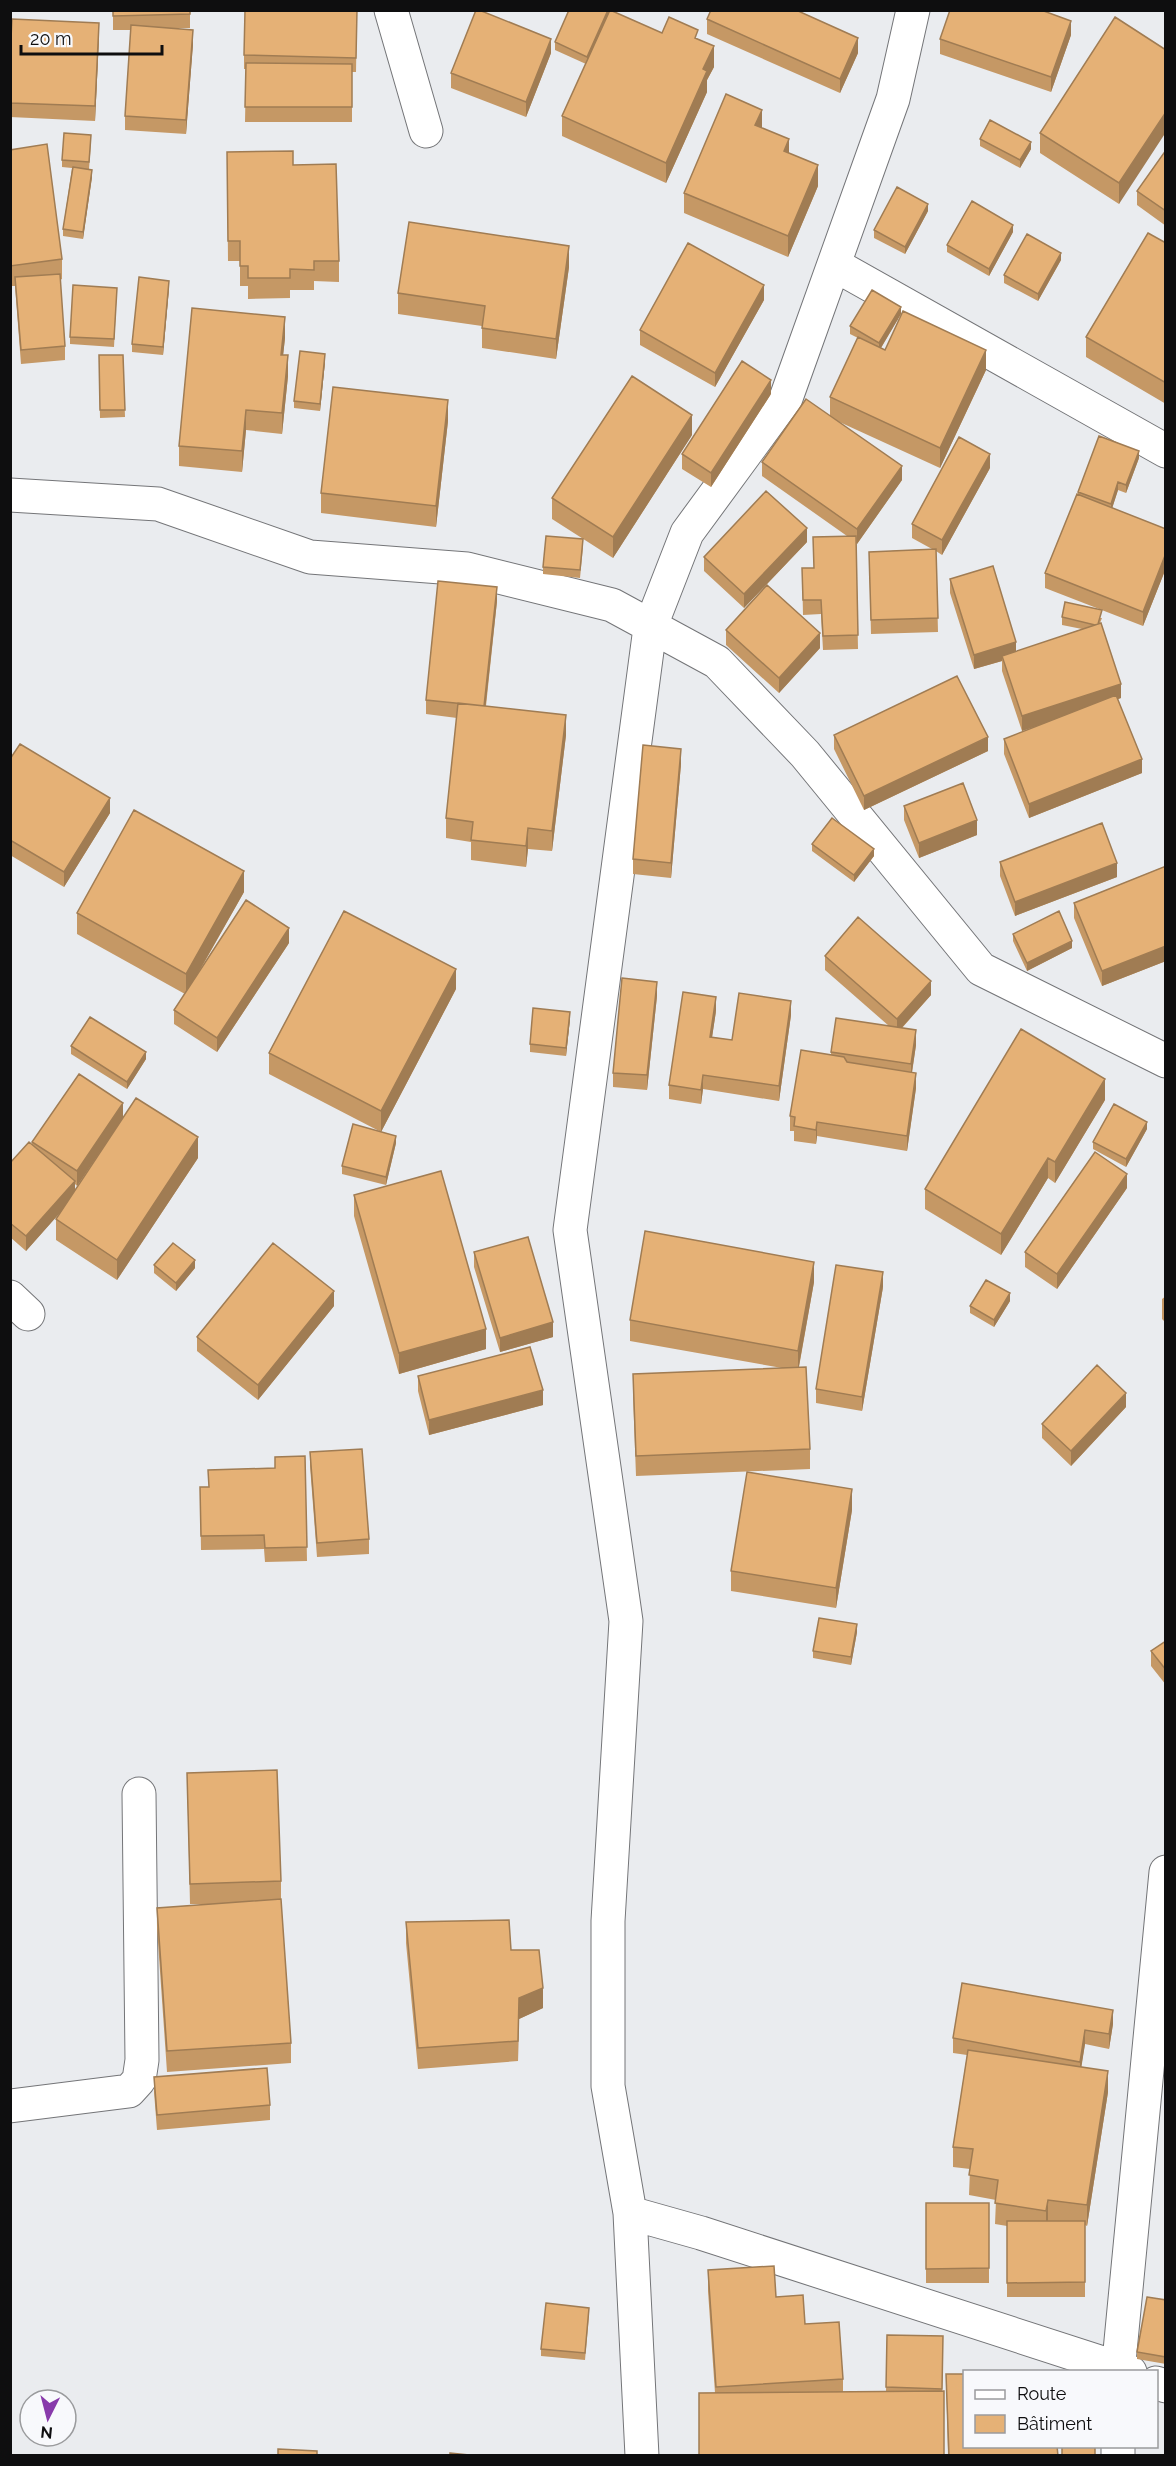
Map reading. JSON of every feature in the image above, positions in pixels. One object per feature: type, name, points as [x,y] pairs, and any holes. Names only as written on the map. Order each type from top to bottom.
[{"type":"street","points":[[391,10],[426,131]]},
{"type":"street","points":[[642,2456],[630,2213],[608,2086],[608,1921],[626,1621],[570,1230],[650,627],[687,533],[786,398],[893,99],[913,10]]},
{"type":"street","points":[[835,265],[1166,452]]},
{"type":"street","points":[[10,495],[158,504],[310,557],[467,569],[612,605],[717,662],[806,754],[981,969],[1166,1061]]},
{"type":"street","points":[[10,2106],[129,2091],[139,2080],[142,2060],[139,1794]]},
{"type":"street","points":[[630,2213],[701,2233],[1122,2370],[1166,1872]]},
{"type":"building","points":[[113,10],[190,10],[190,14],[113,16]]},
{"type":"building","points":[[245,10],[357,10],[356,58],[244,55]]},
{"type":"building","points":[[476,10],[551,39],[526,102],[451,73]]},
{"type":"building","points":[[569,10],[608,10],[587,57],[555,42]]},
{"type":"building","points":[[610,10],[662,33],[669,17],[698,30],[695,38],[714,46],[703,69],[707,71],[666,163],[562,116]]},
{"type":"building","points":[[711,10],[796,10],[858,38],[840,79],[707,19]]},
{"type":"building","points":[[950,10],[1041,10],[1071,21],[1051,77],[940,39]]},
{"type":"building","points":[[1115,17],[1166,50],[1166,112],[1119,183],[1040,133]]},
{"type":"building","points":[[12,19],[99,23],[95,106],[10,103]]},
{"type":"building","points":[[131,25],[193,30],[186,120],[125,116]]},
{"type":"building","points":[[246,63],[352,64],[352,107],[245,107]]},
{"type":"building","points":[[726,94],[762,110],[755,125],[789,139],[784,151],[818,165],[788,236],[684,193]]},
{"type":"building","points":[[990,120],[1031,142],[1020,160],[980,139]]},
{"type":"building","points":[[64,133],[91,135],[89,162],[62,160]]},
{"type":"building","points":[[47,144],[62,259],[10,266],[10,150]]},
{"type":"building","points":[[1166,150],[1166,211],[1137,191]]},
{"type":"building","points":[[293,151],[293,165],[336,164],[339,261],[314,261],[314,270],[290,269],[290,278],[248,278],[248,266],[240,266],[240,241],[228,241],[227,152]]},
{"type":"building","points":[[73,167],[92,170],[83,232],[63,229]]},
{"type":"building","points":[[897,187],[928,204],[905,247],[874,230]]},
{"type":"building","points":[[972,201],[1013,225],[989,269],[947,245]]},
{"type":"building","points":[[409,222],[569,246],[556,339],[482,328],[485,306],[398,293]]},
{"type":"building","points":[[1148,233],[1166,243],[1166,383],[1086,337]]},
{"type":"building","points":[[1027,234],[1061,253],[1038,294],[1004,275]]},
{"type":"building","points":[[688,243],[764,285],[715,373],[640,330]]},
{"type":"building","points":[[60,274],[65,346],[21,350],[15,277]]},
{"type":"building","points":[[139,277],[169,281],[163,347],[132,344]]},
{"type":"building","points":[[73,285],[117,288],[114,339],[70,337]]},
{"type":"building","points":[[872,290],[901,307],[879,343],[850,326]]},
{"type":"building","points":[[192,308],[285,317],[281,355],[288,355],[282,413],[246,410],[242,451],[179,446]]},
{"type":"building","points":[[903,311],[986,350],[940,448],[830,397],[858,337],[885,350]]},
{"type":"building","points":[[300,351],[325,354],[320,404],[294,401]]},
{"type":"building","points":[[99,355],[123,355],[125,410],[100,410]]},
{"type":"building","points":[[742,361],[771,380],[711,473],[682,454]]},
{"type":"building","points":[[632,376],[692,415],[613,537],[552,498]]},
{"type":"building","points":[[333,387],[448,400],[436,506],[321,493]]},
{"type":"building","points":[[806,399],[902,466],[857,529],[762,462]]},
{"type":"building","points":[[1099,436],[1139,451],[1126,485],[1118,482],[1111,504],[1078,492]]},
{"type":"building","points":[[959,437],[990,454],[942,540],[912,524]]},
{"type":"building","points":[[766,491],[807,528],[744,594],[704,557]]},
{"type":"building","points":[[1077,494],[1166,529],[1166,553],[1143,612],[1045,573]]},
{"type":"building","points":[[546,536],[583,539],[580,570],[543,567]]},
{"type":"building","points":[[856,536],[858,635],[823,636],[821,600],[803,600],[802,568],[814,568],[813,537]]},
{"type":"building","points":[[936,549],[938,618],[871,620],[869,552]]},
{"type":"building","points":[[993,566],[1016,642],[974,655],[950,579]]},
{"type":"building","points":[[438,581],[497,587],[484,706],[426,700]]},
{"type":"building","points":[[767,585],[820,633],[779,678],[726,630]]},
{"type":"building","points":[[1065,602],[1102,610],[1098,624],[1062,617]]},
{"type":"building","points":[[1101,623],[1121,684],[1022,716],[1002,656]]},
{"type":"building","points":[[957,676],[988,737],[864,796],[834,735]]},
{"type":"building","points":[[1116,695],[1142,759],[1029,804],[1004,739]]},
{"type":"building","points":[[458,703],[566,715],[552,831],[528,828],[526,846],[471,840],[473,822],[446,818]]},
{"type":"building","points":[[20,744],[110,798],[64,872],[10,840],[10,759]]},
{"type":"building","points":[[643,745],[681,749],[671,863],[633,859]]},
{"type":"building","points":[[963,783],[977,820],[919,843],[904,806]]},
{"type":"building","points":[[134,810],[244,871],[186,974],[77,913]]},
{"type":"building","points":[[832,818],[874,849],[854,875],[812,844]]},
{"type":"building","points":[[1102,823],[1117,863],[1015,902],[1000,862]]},
{"type":"building","points":[[1166,866],[1166,946],[1102,971],[1074,903]]},
{"type":"building","points":[[246,900],[289,928],[217,1038],[174,1010]]},
{"type":"building","points":[[344,911],[456,969],[381,1111],[269,1053]]},
{"type":"building","points":[[1059,911],[1072,941],[1027,963],[1013,934]]},
{"type":"building","points":[[858,917],[931,981],[897,1019],[825,956]]},
{"type":"building","points":[[622,978],[657,982],[647,1075],[613,1073]]},
{"type":"building","points":[[683,992],[716,997],[710,1037],[732,1040],[739,993],[791,1001],[779,1086],[703,1075],[701,1090],[669,1085]]},
{"type":"building","points":[[533,1008],[570,1012],[566,1048],[530,1044]]},
{"type":"building","points":[[90,1017],[146,1052],[127,1082],[71,1046]]},
{"type":"building","points":[[836,1018],[916,1030],[911,1064],[831,1052]]},
{"type":"building","points":[[1021,1029],[1105,1079],[1055,1162],[1048,1158],[1001,1234],[925,1189]]},
{"type":"building","points":[[801,1050],[844,1057],[847,1062],[916,1073],[907,1136],[817,1122],[816,1130],[794,1126],[795,1117],[790,1116]]},
{"type":"building","points":[[79,1074],[123,1103],[77,1171],[32,1142]]},
{"type":"building","points":[[136,1098],[198,1137],[117,1260],[56,1219]]},
{"type":"building","points":[[1114,1104],[1147,1122],[1126,1159],[1093,1142]]},
{"type":"building","points":[[353,1124],[396,1136],[386,1177],[342,1166]]},
{"type":"building","points":[[29,1142],[75,1181],[26,1236],[10,1223],[10,1163]]},
{"type":"building","points":[[1095,1152],[1127,1174],[1057,1274],[1025,1252]]},
{"type":"building","points":[[441,1171],[486,1329],[399,1353],[354,1195]]},
{"type":"building","points":[[645,1231],[814,1262],[798,1351],[630,1320]]},
{"type":"building","points":[[528,1237],[553,1322],[500,1338],[474,1252]]},
{"type":"building","points":[[173,1243],[195,1260],[176,1283],[154,1265]]},
{"type":"building","points":[[273,1243],[334,1291],[258,1385],[197,1337]]},
{"type":"building","points":[[836,1265],[883,1272],[862,1397],[816,1389]]},
{"type":"building","points":[[986,1280],[1010,1293],[994,1320],[970,1306]]},
{"type":"building","points":[[530,1347],[543,1390],[429,1420],[418,1376]]},
{"type":"building","points":[[1097,1365],[1126,1393],[1071,1451],[1042,1424]]},
{"type":"building","points":[[806,1367],[810,1449],[636,1456],[633,1374]]},
{"type":"building","points":[[362,1449],[369,1539],[317,1543],[310,1452]]},
{"type":"building","points":[[305,1456],[307,1547],[265,1548],[264,1535],[201,1536],[200,1487],[209,1487],[208,1470],[275,1468],[275,1457]]},
{"type":"building","points":[[747,1472],[852,1489],[836,1588],[731,1571]]},
{"type":"building","points":[[819,1618],[857,1624],[851,1657],[813,1651]]},
{"type":"building","points":[[1166,1641],[1166,1670],[1151,1651]]},
{"type":"building","points":[[277,1770],[281,1881],[190,1884],[187,1773]]},
{"type":"building","points":[[281,1899],[291,2043],[167,2051],[157,1908]]},
{"type":"building","points":[[509,1920],[511,1950],[539,1950],[543,1988],[519,1998],[518,2041],[418,2048],[406,1922]]},
{"type":"building","points":[[962,1983],[1113,2010],[1109,2034],[1085,2030],[1080,2062],[953,2038]]},
{"type":"building","points":[[968,2050],[1108,2071],[1087,2205],[1048,2200],[1046,2211],[995,2203],[998,2180],[969,2175],[973,2149],[953,2147]]},
{"type":"building","points":[[267,2068],[270,2105],[157,2115],[154,2077]]},
{"type":"building","points":[[926,2203],[989,2203],[989,2268],[926,2269]]},
{"type":"building","points":[[1007,2221],[1085,2221],[1085,2282],[1007,2283]]},
{"type":"building","points":[[774,2266],[776,2297],[803,2295],[805,2324],[839,2322],[843,2379],[716,2387],[708,2270]]},
{"type":"building","points":[[1147,2297],[1166,2300],[1166,2357],[1137,2352]]},
{"type":"building","points":[[546,2303],[589,2308],[585,2353],[541,2349]]},
{"type":"building","points":[[887,2335],[943,2336],[942,2389],[886,2387]]},
{"type":"building","points":[[946,2374],[963,2374],[963,2448],[1057,2448],[1058,2456],[949,2456]]},
{"type":"building","points":[[944,2391],[944,2456],[699,2456],[699,2393]]},
{"type":"building","points":[[1062,2448],[1095,2448],[1095,2456],[1062,2456]]},
{"type":"building","points":[[278,2449],[317,2451],[317,2456],[278,2456]]},
{"type":"building","points":[[450,2453],[479,2456],[450,2456]]}]
